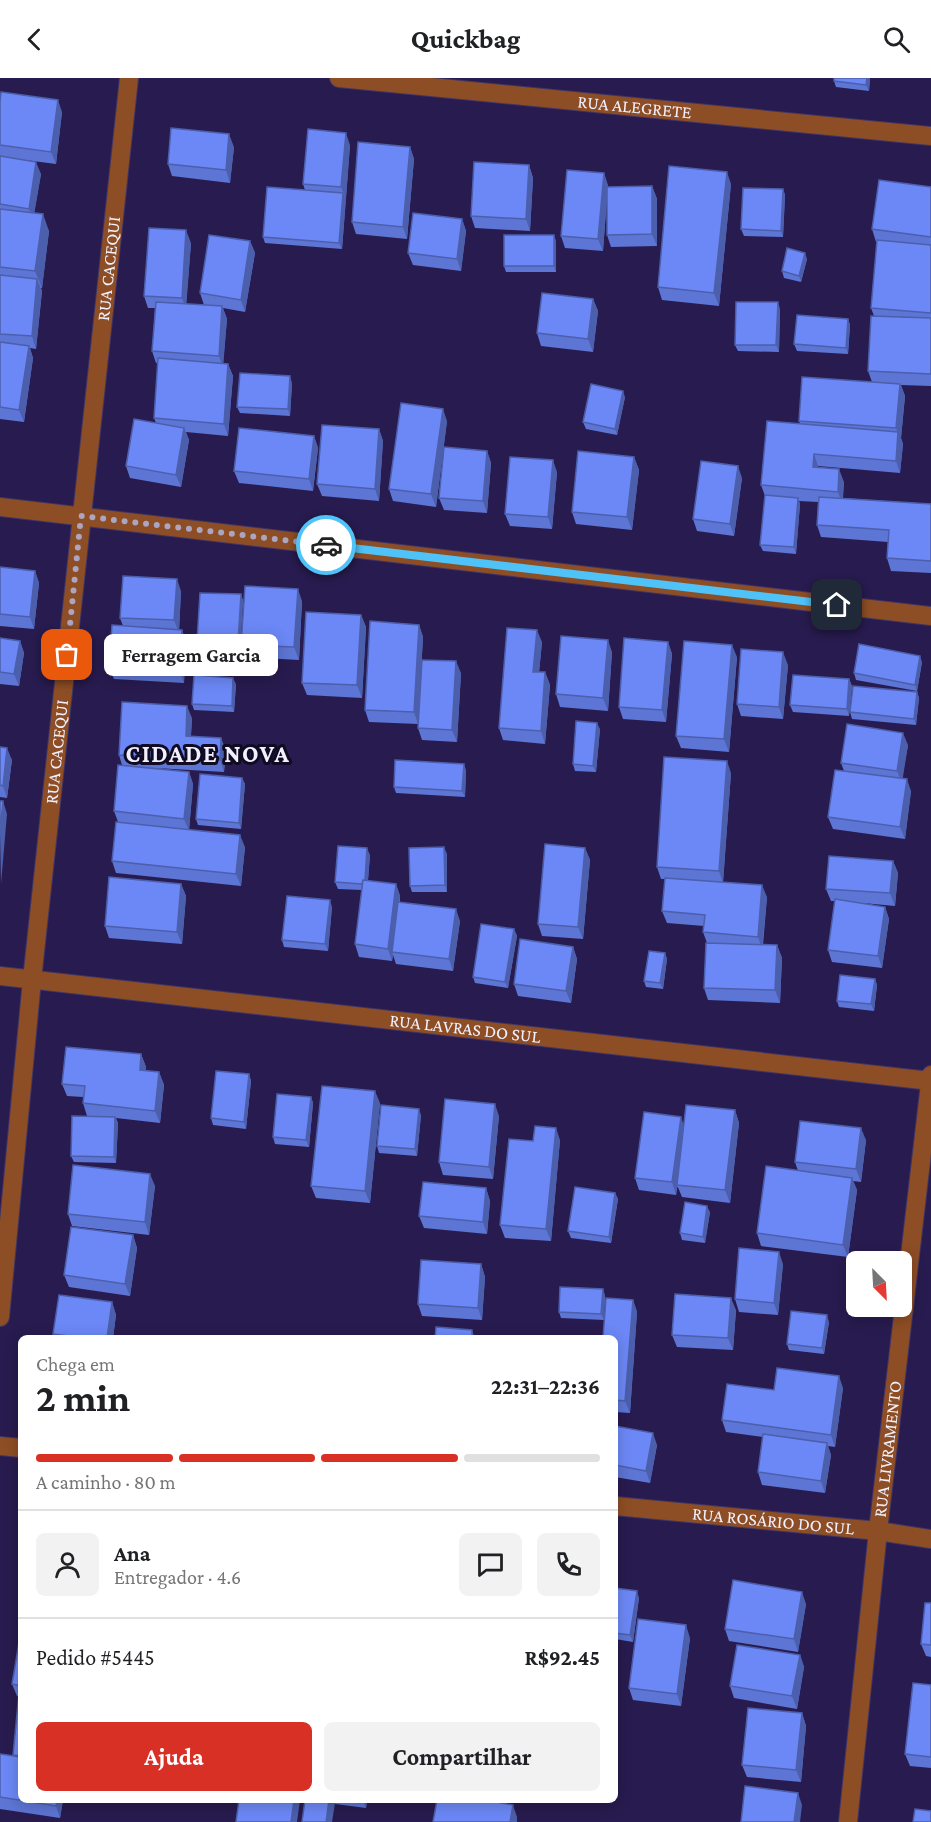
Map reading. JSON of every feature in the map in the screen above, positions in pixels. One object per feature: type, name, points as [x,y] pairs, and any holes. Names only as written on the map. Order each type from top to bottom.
[{"type":"street","name":"RUA CACEQUI","points":[[0,1317],[32,980],[129,78]]},
{"type":"street","name":"RUA ALEGRETE","points":[[339,78],[931,136]]},
{"type":"street","points":[[0,507],[931,616]]},
{"type":"street","name":"RUA LAVRAS DO SUL","points":[[0,976],[931,1081]]},
{"type":"street","name":"RUA LIVRAMENTO","points":[[848,1822],[878,1531],[931,1075]]},
{"type":"street","points":[[0,1446],[18,1448]]},
{"type":"street","name":"RUA ROSÁRIO DO SUL","points":[[618,1506],[878,1531],[931,1539]]},
{"type":"building","points":[[834,78],[867,78],[866,85],[834,81]]},
{"type":"building","points":[[1,92],[58,100],[51,152],[0,145]]},
{"type":"building","points":[[171,128],[229,134],[226,170],[168,164]]},
{"type":"building","points":[[308,129],[346,133],[341,187],[303,184]]},
{"type":"building","points":[[358,142],[410,147],[403,227],[352,222]]},
{"type":"building","points":[[0,156],[36,162],[29,209],[0,204]]},
{"type":"building","points":[[474,162],[529,165],[526,219],[471,216]]},
{"type":"building","points":[[669,166],[727,172],[714,293],[658,287]]},
{"type":"building","points":[[567,170],[604,173],[598,239],[561,236]]},
{"type":"building","points":[[879,180],[931,187],[931,237],[872,229]]},
{"type":"building","points":[[652,186],[652,234],[607,235],[607,187]]},
{"type":"building","points":[[267,187],[343,193],[339,243],[263,237]]},
{"type":"building","points":[[743,188],[783,189],[781,231],[741,229]]},
{"type":"building","points":[[0,209],[43,214],[35,271],[0,267]]},
{"type":"building","points":[[413,213],[462,219],[457,259],[408,253]]},
{"type":"building","points":[[149,228],[186,230],[182,298],[144,296]]},
{"type":"building","points":[[209,235],[250,241],[241,300],[200,293]]},
{"type":"building","points":[[504,235],[554,235],[554,266],[504,266]]},
{"type":"building","points":[[877,240],[931,245],[931,313],[871,308]]},
{"type":"building","points":[[787,248],[805,253],[799,276],[782,271]]},
{"type":"building","points":[[0,275],[37,279],[32,336],[0,334]]},
{"type":"building","points":[[542,293],[593,299],[588,339],[537,333]]},
{"type":"building","points":[[156,302],[222,306],[219,356],[152,351]]},
{"type":"building","points":[[736,302],[778,302],[776,345],[735,345]]},
{"type":"building","points":[[797,315],[848,319],[846,348],[794,344]]},
{"type":"building","points":[[871,316],[931,318],[931,374],[868,371]]},
{"type":"building","points":[[0,342],[29,346],[19,410],[0,407]]},
{"type":"building","points":[[158,358],[228,364],[224,424],[154,418]]},
{"type":"building","points":[[240,373],[290,376],[288,409],[237,407]]},
{"type":"building","points":[[802,377],[900,384],[896,428],[799,421]]},
{"type":"building","points":[[591,384],[623,391],[615,429],[583,422]]},
{"type":"building","points":[[401,403],[443,409],[431,494],[389,489]]},
{"type":"building","points":[[134,419],[184,428],[176,475],[126,466]]},
{"type":"building","points":[[767,421],[898,432],[896,461],[814,454],[813,467],[839,469],[838,492],[761,485]]},
{"type":"building","points":[[322,425],[379,429],[375,489],[317,484]]},
{"type":"building","points":[[239,428],[314,436],[309,479],[234,471]]},
{"type":"building","points":[[444,447],[487,451],[483,501],[439,498]]},
{"type":"building","points":[[578,451],[634,457],[627,517],[572,512]]},
{"type":"building","points":[[510,457],[553,460],[548,517],[505,514]]},
{"type":"building","points":[[701,461],[738,466],[730,524],[693,519]]},
{"type":"building","points":[[765,495],[798,498],[794,547],[760,545]]},
{"type":"building","points":[[819,497],[931,504],[931,561],[887,558],[889,530],[817,525]]},
{"type":"building","points":[[0,567],[35,571],[30,617],[0,614]]},
{"type":"building","points":[[123,576],[177,579],[174,620],[120,618]]},
{"type":"building","points":[[245,586],[298,589],[294,647],[241,645]]},
{"type":"building","points":[[200,593],[241,594],[238,643],[197,641]]},
{"type":"building","points":[[306,612],[361,615],[357,685],[302,683]]},
{"type":"building","points":[[370,621],[419,625],[414,712],[365,710]]},
{"type":"building","points":[[112,625],[182,630],[179,670],[109,667]]},
{"type":"building","points":[[507,628],[537,630],[533,672],[545,672],[541,731],[499,728]]},
{"type":"building","points":[[561,636],[608,640],[603,698],[556,694]]},
{"type":"building","points":[[0,638],[20,641],[14,674],[0,672]]},
{"type":"building","points":[[624,638],[668,642],[662,710],[619,707]]},
{"type":"building","points":[[684,641],[732,645],[724,739],[676,736]]},
{"type":"building","points":[[859,644],[920,656],[915,685],[854,673]]},
{"type":"building","points":[[741,649],[783,652],[779,707],[737,704]]},
{"type":"building","points":[[422,660],[456,661],[452,730],[418,728]]},
{"type":"building","points":[[194,675],[233,678],[232,706],[192,704]]},
{"type":"building","points":[[793,675],[849,679],[847,709],[790,705]]},
{"type":"building","points":[[853,686],[917,692],[914,719],[850,712]]},
{"type":"building","points":[[122,702],[187,706],[186,736],[221,738],[220,760],[119,755]]},
{"type":"building","points":[[576,721],[597,723],[593,766],[573,764]]},
{"type":"building","points":[[847,724],[903,733],[897,771],[841,763]]},
{"type":"building","points":[[0,747],[7,748],[3,786],[0,785]]},
{"type":"building","points":[[664,757],[727,761],[719,871],[657,867]]},
{"type":"building","points":[[395,760],[464,764],[462,791],[394,787]]},
{"type":"building","points":[[118,765],[189,772],[184,819],[114,811]]},
{"type":"building","points":[[835,770],[907,779],[900,827],[828,817]]},
{"type":"building","points":[[200,774],[242,778],[239,823],[196,819]]},
{"type":"building","points":[[0,801],[3,801],[0,833]]},
{"type":"building","points":[[116,822],[240,835],[236,874],[112,861]]},
{"type":"building","points":[[545,844],[585,848],[578,927],[538,924]]},
{"type":"building","points":[[338,846],[367,848],[365,880],[362,884],[335,882]]},
{"type":"building","points":[[444,847],[445,885],[410,886],[409,848]]},
{"type":"building","points":[[829,856],[893,861],[890,893],[826,889]]},
{"type":"building","points":[[109,877],[181,884],[177,932],[105,926]]},
{"type":"building","points":[[665,878],[762,885],[758,937],[703,932],[705,915],[662,911]]},
{"type":"building","points":[[363,880],[396,884],[388,949],[355,944]]},
{"type":"building","points":[[287,896],[330,900],[325,944],[282,940]]},
{"type":"building","points":[[835,899],[885,907],[878,956],[828,950]]},
{"type":"building","points":[[398,902],[456,909],[449,959],[392,952]]},
{"type":"building","points":[[481,924],[514,929],[505,982],[473,977]]},
{"type":"building","points":[[520,939],[573,947],[566,991],[514,984]]},
{"type":"building","points":[[706,943],[777,945],[775,990],[704,988]]},
{"type":"building","points":[[649,951],[665,953],[660,983],[644,981]]},
{"type":"building","points":[[840,975],[875,979],[871,1004],[837,1001]]},
{"type":"building","points":[[66,1047],[141,1054],[140,1070],[159,1072],[155,1111],[83,1103],[85,1086],[62,1084]]},
{"type":"building","points":[[216,1071],[249,1074],[244,1122],[211,1118]]},
{"type":"building","points":[[322,1086],[375,1091],[365,1191],[311,1186]]},
{"type":"building","points":[[277,1094],[311,1097],[306,1140],[273,1137]]},
{"type":"building","points":[[445,1099],[495,1104],[489,1167],[439,1162]]},
{"type":"building","points":[[381,1105],[419,1109],[415,1149],[377,1146]]},
{"type":"building","points":[[686,1105],[735,1110],[725,1190],[677,1185]]},
{"type":"building","points":[[644,1112],[681,1117],[672,1182],[635,1178]]},
{"type":"building","points":[[72,1116],[115,1117],[114,1157],[71,1156]]},
{"type":"building","points":[[800,1121],[861,1128],[856,1169],[795,1162]]},
{"type":"building","points":[[535,1126],[556,1128],[546,1229],[500,1225],[509,1139],[533,1141]]},
{"type":"building","points":[[73,1165],[150,1174],[145,1222],[68,1214]]},
{"type":"building","points":[[766,1166],[852,1178],[843,1245],[757,1233]]},
{"type":"building","points":[[423,1182],[486,1188],[483,1222],[419,1216]]},
{"type":"building","points":[[575,1187],[615,1193],[609,1237],[568,1231]]},
{"type":"building","points":[[685,1202],[707,1206],[703,1237],[680,1233]]},
{"type":"building","points":[[71,1227],[133,1235],[125,1284],[64,1275]]},
{"type":"building","points":[[739,1248],[779,1252],[774,1303],[735,1299]]},
{"type":"building","points":[[421,1260],[481,1264],[478,1308],[418,1304]]},
{"type":"building","points":[[560,1287],[603,1289],[601,1314],[559,1312]]},
{"type":"building","points":[[675,1294],[731,1298],[728,1338],[672,1335]]},
{"type":"building","points":[[59,1295],[112,1302],[107,1335],[53,1334]]},
{"type":"building","points":[[606,1298],[633,1300],[625,1401],[618,1400],[618,1335],[603,1335]]},
{"type":"building","points":[[791,1311],[827,1315],[822,1348],[787,1344]]},
{"type":"building","points":[[436,1327],[472,1330],[472,1335],[435,1335]]},
{"type":"building","points":[[777,1368],[839,1376],[831,1435],[722,1420],[727,1384],[774,1390]]},
{"type":"building","points":[[618,1427],[653,1433],[646,1471],[618,1466]]},
{"type":"building","points":[[763,1434],[827,1443],[821,1481],[758,1472]]},
{"type":"building","points":[[733,1580],[802,1592],[794,1639],[725,1629]]},
{"type":"building","points":[[618,1588],[637,1591],[630,1635],[618,1633]]},
{"type":"building","points":[[925,1603],[931,1603],[931,1645],[921,1644]]},
{"type":"building","points":[[638,1619],[686,1625],[677,1694],[629,1688]]},
{"type":"building","points":[[737,1645],[800,1655],[792,1696],[730,1686]]},
{"type":"building","points":[[18,1649],[18,1685],[12,1684]]},
{"type":"building","points":[[913,1683],[931,1685],[931,1757],[905,1754]]},
{"type":"building","points":[[18,1703],[18,1756],[13,1755]]},
{"type":"building","points":[[748,1708],[802,1713],[796,1770],[742,1765]]},
{"type":"building","points":[[0,1754],[18,1757],[18,1800],[0,1797]]},
{"type":"building","points":[[745,1786],[798,1793],[794,1822],[741,1822]]},
{"type":"building","points":[[37,1803],[56,1803],[56,1806]]},
{"type":"building","points":[[239,1803],[294,1803],[291,1822],[236,1822]]},
{"type":"building","points":[[305,1803],[329,1803],[326,1822],[302,1822]]},
{"type":"building","points":[[436,1803],[513,1805],[510,1822],[433,1822]]},
{"type":"building","points":[[915,1809],[931,1811],[931,1822],[913,1822]]},
{"type":"way so far","points":[[67,655],[81,516],[326,545]]},
{"type":"place","name":"Ferragem Garcia","points":[[67,655]]},
{"type":"district","name":"CIDADE NOVA","points":[[208,754]]},
{"type":"route","points":[[326,545],[837,605]]}]
